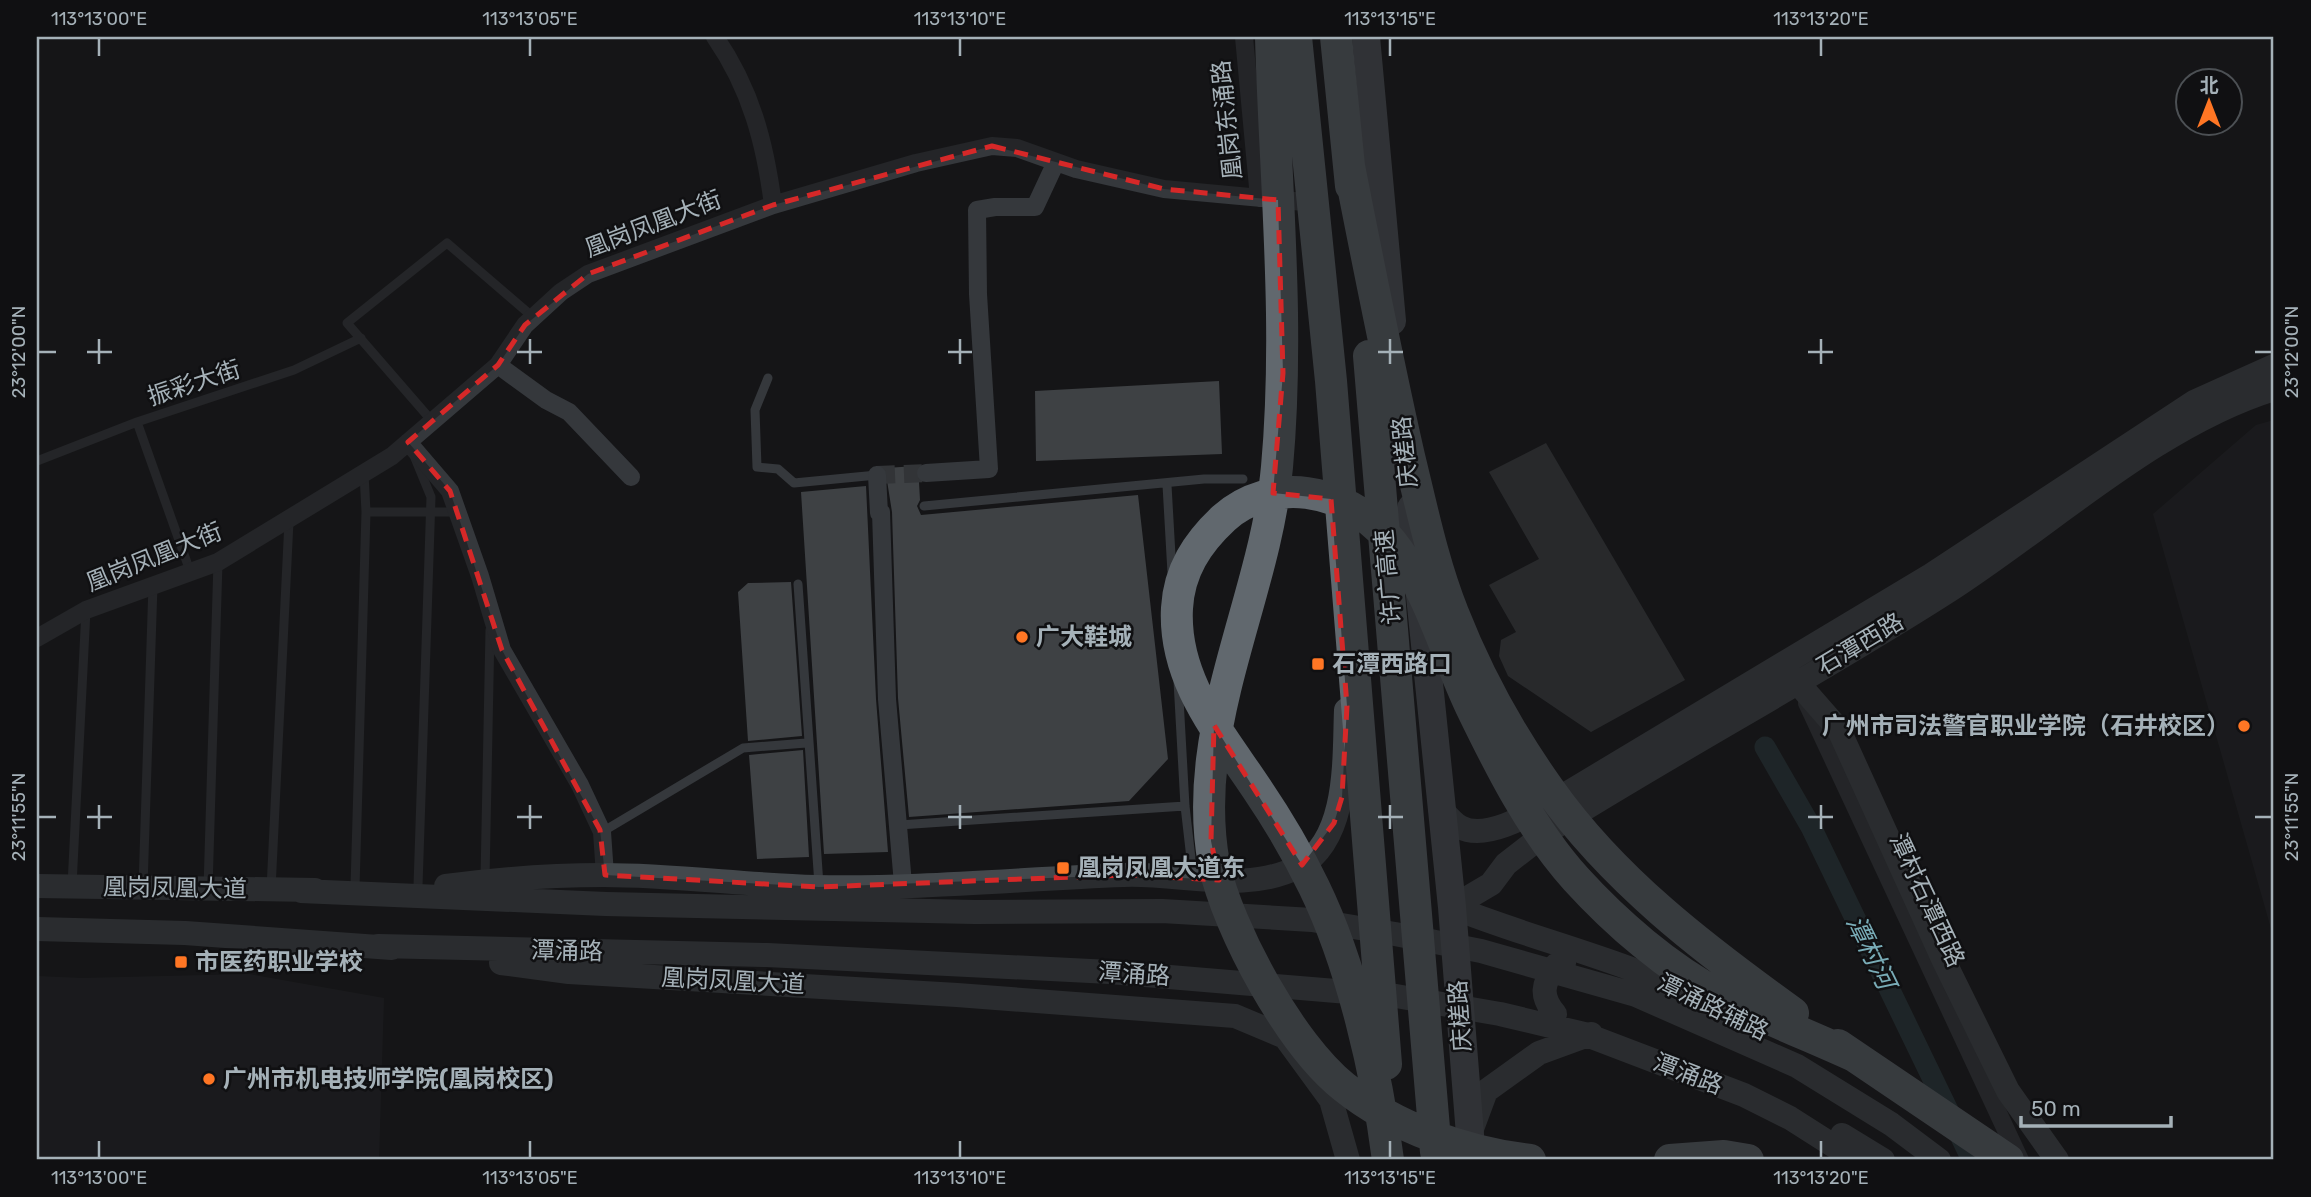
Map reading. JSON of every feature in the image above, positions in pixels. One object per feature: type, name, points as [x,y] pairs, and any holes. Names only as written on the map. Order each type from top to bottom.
[{"type":"highway","points":[[1271,37],[1282,309],[1283,373],[1279,442],[1268,522],[1228,679],[1212,761],[1211,841],[1214,865],[1223,896],[1261,976],[1312,1058],[1366,1104],[1453,1144],[1530,1160]]},
{"type":"highway","name":"许广高速","points":[[1296,37],[1332,395],[1395,1160]]},
{"type":"highway","name":"许广高速","points":[[1336,37],[1394,643],[1437,1160]]},
{"type":"highway","points":[[1349,166],[1386,357],[1430,547],[1453,614],[1487,687],[1549,790],[1639,891],[1726,965],[2008,1160]]},
{"type":"highway","points":[[1388,1160],[1379,1091],[1337,943],[1314,887],[1267,803],[1206,712],[1189,682],[1179,653],[1178,593],[1198,545],[1231,512],[1278,492],[1319,495],[1350,506],[1378,527],[1406,559],[1470,705],[1504,773],[1545,842],[1578,882],[1628,928],[1685,974],[1719,995],[1854,1056]]},
{"type":"highway","points":[[1670,1160],[1724,1156],[1748,1160]]},
{"type":"main road","points":[[1283,37],[1304,202],[1335,534],[1367,1014],[1380,1160]]},
{"type":"main road","name":"庆槎路","points":[[1366,37],[1440,808],[1452,907],[1471,1147]]},
{"type":"street","points":[[715,37],[747,92],[766,152],[773,205]]},
{"type":"street","name":"凰岗东涌路","points":[[1244,37],[1259,198]]},
{"type":"street","name":"凰岗凤凰大街","points":[[37,638],[86,610],[218,562],[392,456],[498,365],[533,317],[588,274],[773,205],[916,163],[992,146],[1017,148],[1056,162],[1164,189],[1304,202]]},
{"type":"street","points":[[926,473],[989,469],[978,294],[977,210],[995,206],[1034,207],[1056,162]]},
{"type":"street","points":[[498,365],[547,400],[569,412],[631,477]]},
{"type":"street","name":"石潭西路","points":[[1452,907],[1491,884],[1506,864],[1547,832],[1792,672],[1931,575],[2194,402],[2274,366]]},
{"type":"street","name":"石潭西路","points":[[1440,808],[1461,827],[1477,831],[1506,826],[1945,593],[2149,451],[2213,413],[2274,389]]},
{"type":"street","points":[[408,442],[450,491],[502,650],[580,785],[602,832],[605,875]]},
{"type":"street","points":[[877,475],[887,699],[903,884]]},
{"type":"street","points":[[1792,672],[1839,730],[1944,961],[2008,1091],[2057,1160]]},
{"type":"street","name":"潭村石潭西路","points":[[1792,672],[2020,1160]]},
{"type":"street","name":"凰岗凤凰大道","points":[[37,886],[301,891],[605,875],[819,887],[1126,875],[1239,881],[1268,878],[1302,865],[1322,843],[1334,823],[1342,797],[1346,706]]},
{"type":"street","name":"潭涌路","points":[[301,891],[606,904],[975,912],[1162,911],[1312,920],[1481,951],[1636,995],[1797,1066],[1891,1124],[1938,1160]]},
{"type":"street","name":"潭涌路辅路","points":[[1452,907],[1520,934],[1669,983],[1813,1057],[1889,1112],[1944,1160]]},
{"type":"street","name":"凰岗凤凰大道","points":[[37,929],[185,933],[378,946],[569,972],[957,995],[1235,1016],[1285,1037],[1331,1100],[1346,1157]]},
{"type":"street","name":"潭涌路","points":[[378,946],[767,955],[1110,972],[1396,996],[1500,1014],[1584,1034],[1744,1095],[1790,1118],[1856,1160]]},
{"type":"street","points":[[1555,1014],[1544,998],[1548,976],[1556,965],[1596,959]]},
{"type":"street","points":[[1459,999],[1555,1014],[1679,1055],[1763,1088],[1883,1160]]},
{"type":"street","points":[[1346,1157],[1367,1014]]},
{"type":"street","points":[[1471,1147],[1486,1091],[1515,1067],[1539,1053],[1603,1030]]},
{"type":"lane","points":[[432,421],[347,323],[447,243],[533,317]]},
{"type":"lane","name":"振彩大街","points":[[37,461],[136,422],[294,370],[360,338]]},
{"type":"lane","points":[[768,379],[755,410],[757,467],[778,469],[794,483],[877,475]]},
{"type":"lane","points":[[136,422],[190,571]]},
{"type":"lane","points":[[408,442],[431,497],[418,886]]},
{"type":"lane","points":[[355,887],[366,512],[364,473]]},
{"type":"lane","points":[[924,506],[1167,485],[1204,479],[1243,479]]},
{"type":"lane","points":[[1167,485],[1185,806],[1193,878]]},
{"type":"lane","points":[[366,512],[457,512]]},
{"type":"lane","points":[[271,890],[289,521]]},
{"type":"lane","points":[[208,889],[218,562]]},
{"type":"lane","points":[[143,887],[153,584]]},
{"type":"lane","points":[[798,584],[806,743],[819,887]]},
{"type":"lane","points":[[72,887],[86,610]]},
{"type":"lane","points":[[485,881],[491,611]]},
{"type":"lane","points":[[602,832],[743,748],[806,743]]},
{"type":"lane","points":[[899,825],[1185,806]]},
{"type":"highlighted area","points":[[992,146],[1164,189],[1278,200],[1283,373],[1273,493],[1331,499],[1347,706],[1342,797],[1334,823],[1302,865],[1214,725],[1211,841],[1219,880],[1126,875],[819,887],[605,875],[600,830],[502,650],[450,491],[408,442],[498,365],[525,325],[588,274],[773,205]]},
{"type":"shaded area","name":"广州市司法警官职业学院（石井校区）","points":[[2274,420],[2274,939],[2153,514],[2256,425]]},
{"type":"shaded area","name":"广州市机电技师学院(凰岗校区)","points":[[249,974],[384,998],[379,1160],[37,1160],[37,976],[82,978]]},
{"type":"building","points":[[1219,381],[1222,454],[1036,461],[1035,391]]},
{"type":"building","points":[[1546,443],[1685,680],[1591,732],[1508,676],[1499,656],[1501,640],[1516,632],[1489,585],[1539,559],[1489,472]]},
{"type":"building","name":"广大鞋城","points":[[917,466],[915,474],[919,482],[920,500],[917,506],[921,515],[1138,495],[1168,759],[1129,801],[909,817],[898,698],[892,512],[885,468]]},
{"type":"building","points":[[866,486],[876,699],[888,852],[824,854],[801,492]]},
{"type":"building","points":[[791,582],[802,736],[748,741],[738,592],[748,583]]},
{"type":"building","points":[[803,750],[809,857],[757,859],[749,755]]},
{"type":"waterway","name":"潭村河","points":[[1765,747],[1811,827],[1972,1160]]},
{"type":"tunnel","points":[[877,475],[926,473]]},
{"type":"place","name":"广大鞋城","points":[[1022,637]]},
{"type":"place","name":"石潭西路口","points":[[1318,664]]},
{"type":"place","name":"广州市司法警官职业学院（石井校区）","points":[[2244,726]]},
{"type":"place","name":"凰岗凤凰大道东","points":[[1063,868]]},
{"type":"place","name":"市医药职业学校","points":[[181,962]]},
{"type":"place","name":"广州市机电技师学院(凰岗校区)","points":[[209,1079]]}]
